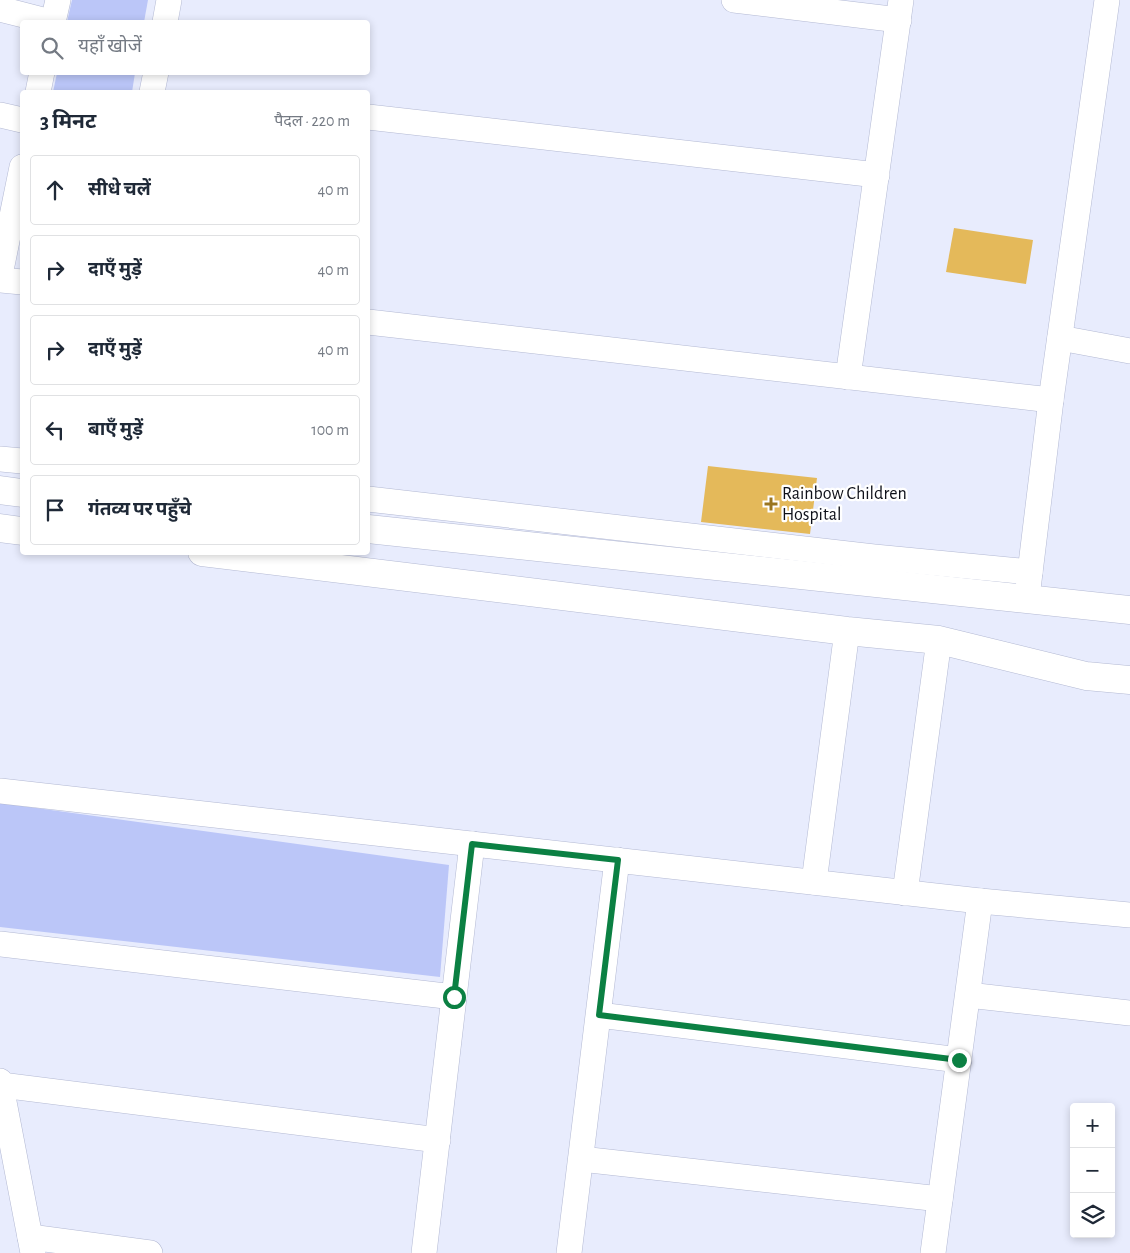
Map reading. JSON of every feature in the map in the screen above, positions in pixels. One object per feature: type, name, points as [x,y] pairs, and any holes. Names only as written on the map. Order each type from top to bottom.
[{"type":"street","points":[[53,20],[58,0]]},
{"type":"street","points":[[165,20],[169,0]]},
{"type":"street","points":[[734,0],[900,10],[848,377]]},
{"type":"street","points":[[1027,599],[1051,400],[1107,0]]},
{"type":"street","points":[[0,9],[44,20]]},
{"type":"street","points":[[38,90],[41,75]]},
{"type":"street","points":[[153,90],[156,75]]},
{"type":"street","points":[[0,115],[20,120]]},
{"type":"street","points":[[370,117],[877,176]]},
{"type":"street","points":[[0,275],[20,177]]},
{"type":"street","points":[[0,280],[20,282]]},
{"type":"street","points":[[370,322],[1051,400]]},
{"type":"street","points":[[1060,338],[1130,351]]},
{"type":"street","points":[[0,459],[20,461]]},
{"type":"street","points":[[0,490],[20,493]]},
{"type":"street","points":[[370,499],[874,557],[1030,572]]},
{"type":"street","points":[[0,528],[20,530]]},
{"type":"street","points":[[370,529],[1130,610]]},
{"type":"street","points":[[226,555],[847,631],[939,640],[1086,676],[1130,680]]},
{"type":"street","points":[[814,882],[847,631]]},
{"type":"street","points":[[905,893],[939,640]]},
{"type":"street","points":[[0,791],[905,893],[1130,915]]},
{"type":"street","points":[[424,1253],[472,844]]},
{"type":"street","points":[[570,1253],[618,860]]},
{"type":"street","points":[[933,1253],[980,901]]},
{"type":"street","points":[[0,944],[454,997]]},
{"type":"street","points":[[968,995],[1130,1013]]},
{"type":"street","points":[[599,1015],[959,1060]]},
{"type":"street","points":[[150,1253],[31,1245],[0,1083],[438,1140]]},
{"type":"street","points":[[581,1159],[940,1199]]},
{"type":"shaded area","points":[[72,0],[148,0],[144,20],[67,20]]},
{"type":"shaded area","points":[[56,75],[135,75],[132,90],[53,90]]},
{"type":"shaded area","points":[[0,803],[449,865],[440,977],[0,927]]},
{"type":"building","points":[[954,228],[1033,240],[1026,284],[946,272]]},
{"type":"building","points":[[708,466],[817,478],[810,534],[701,522]]},
{"type":"place","name":"Rainbow Children Hospital","points":[[771,504]]},
{"type":"route","points":[[454,997],[472,844],[618,860],[599,1015],[959,1060]]}]
